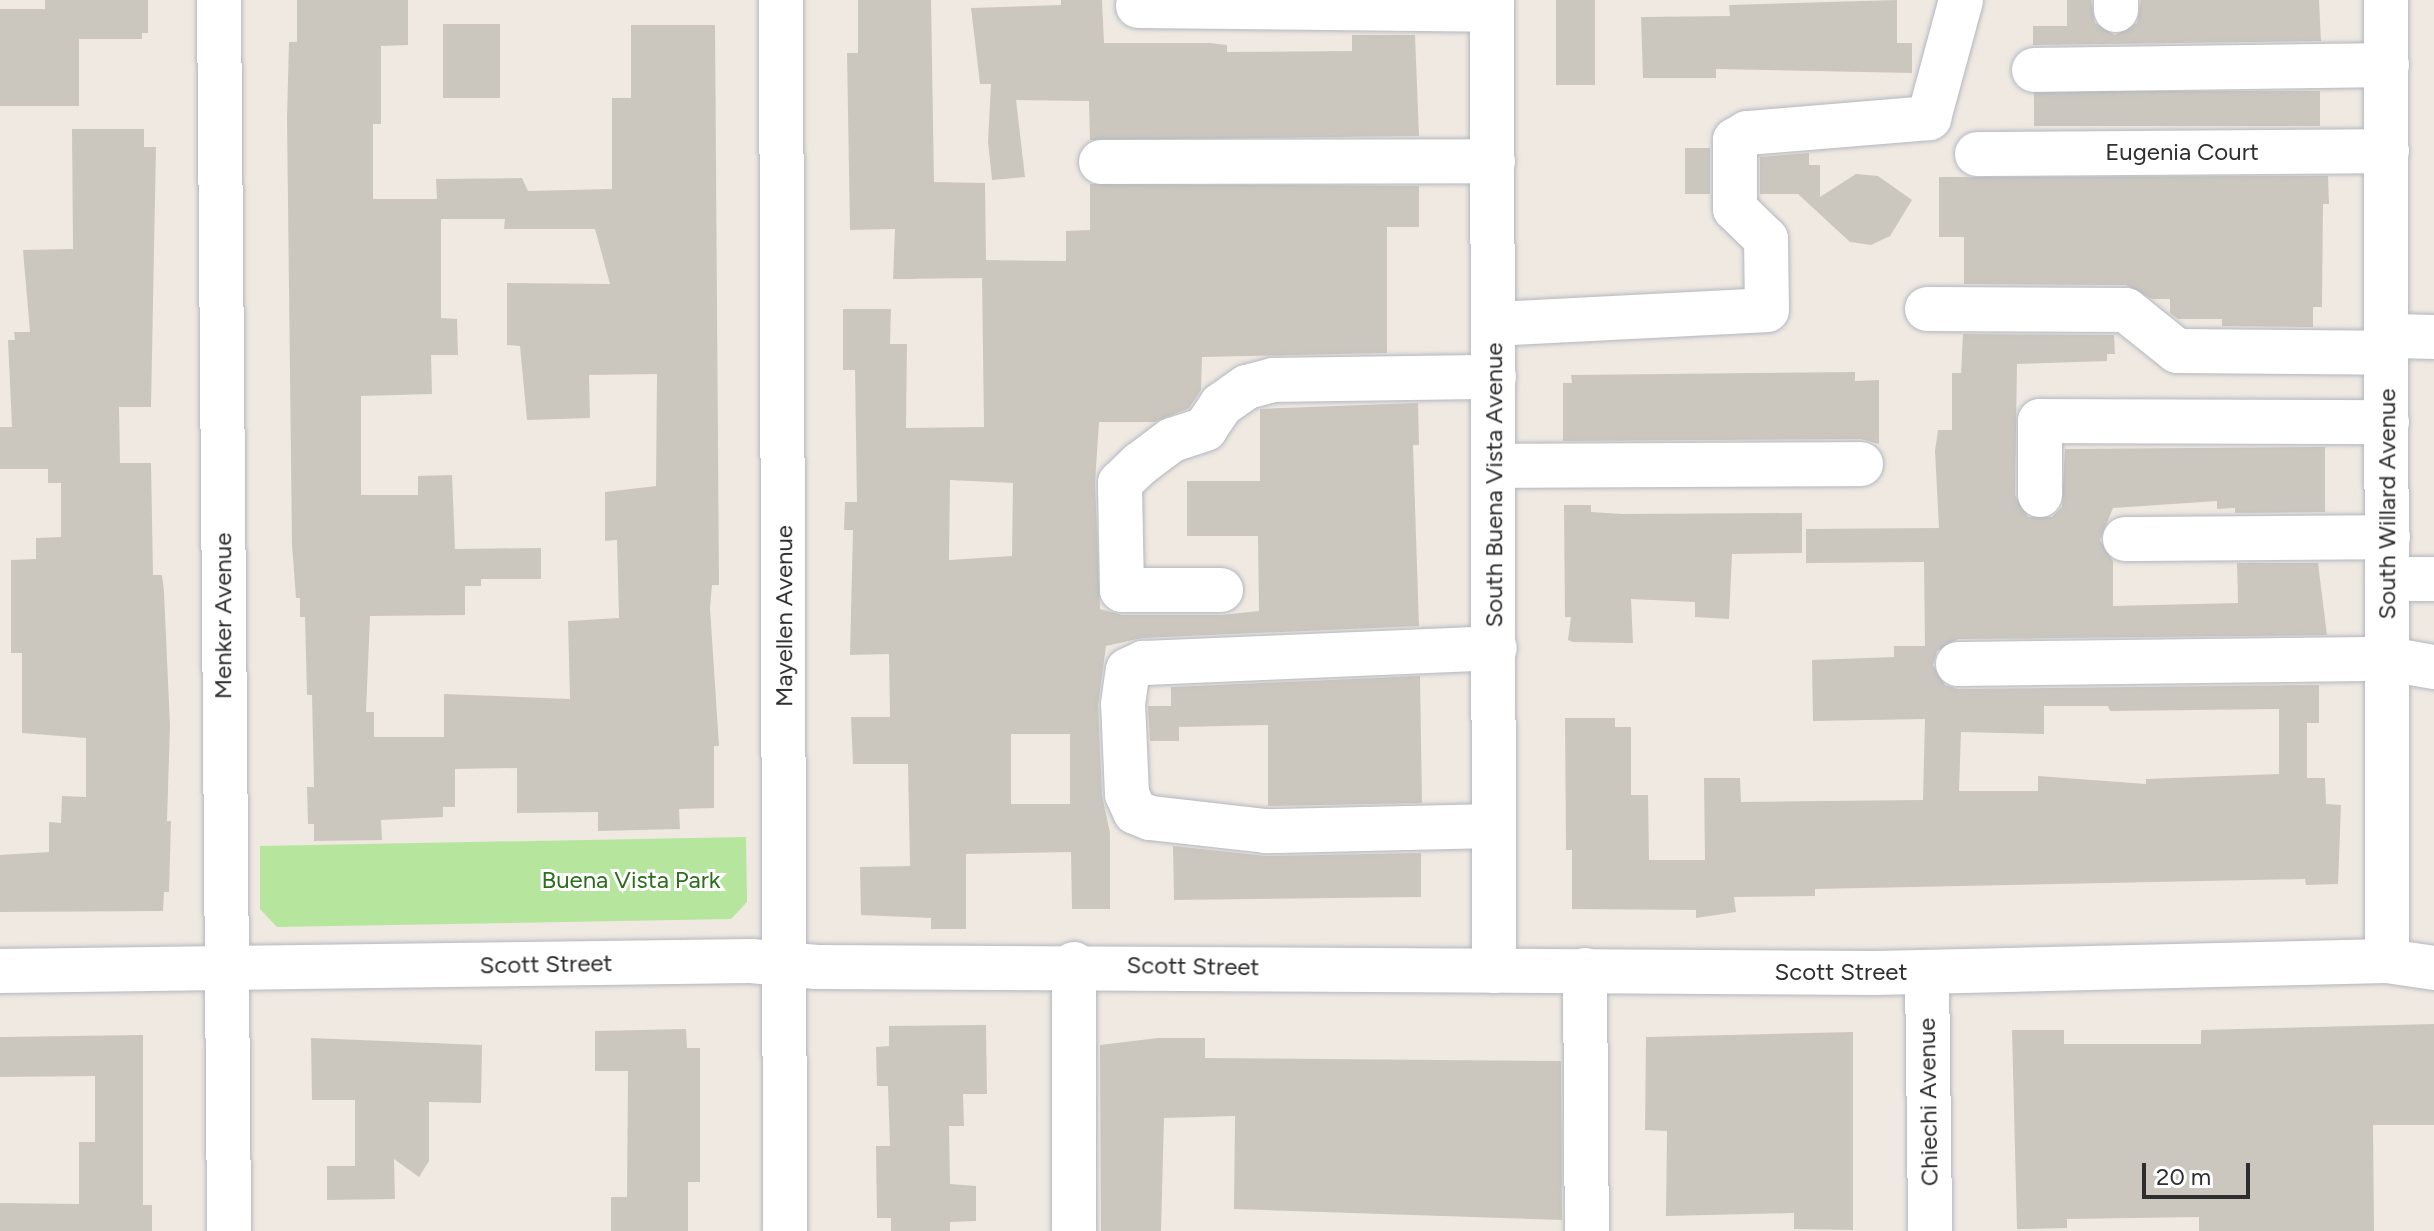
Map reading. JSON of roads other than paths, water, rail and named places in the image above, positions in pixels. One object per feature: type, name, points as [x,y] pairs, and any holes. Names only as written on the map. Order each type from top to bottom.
[{"type":"street","name":"Menker Avenue","points":[[219,0],[229,1231]]},
{"type":"street","name":"Mayellen Avenue","points":[[781,0],[785,1231]]},
{"type":"street","points":[[1494,324],[1767,310],[1766,239],[1735,209],[1735,140],[1747,133],[1929,118],[1961,0]]},
{"type":"street","name":"South Willard Avenue","points":[[2386,0],[2387,961]]},
{"type":"street","points":[[1138,6],[1492,5]]},
{"type":"street","name":"South Buena Vista Avenue","points":[[1492,5],[1494,971]]},
{"type":"street","points":[[2034,70],[2387,65]]},
{"type":"street","name":"Eugenia Court","points":[[1977,154],[2387,151]]},
{"type":"street","points":[[1101,162],[1493,161]]},
{"type":"street","points":[[1927,309],[2126,310],[2177,351],[2387,344],[2434,337]]},
{"type":"street","points":[[1221,590],[1122,590],[1120,483],[1140,464],[1172,440],[1205,429],[1221,405],[1247,387],[1273,380],[1494,377]]},
{"type":"street","points":[[2040,495],[2040,421],[2387,422]]},
{"type":"street","points":[[1494,466],[1861,464]]},
{"type":"street","points":[[2125,539],[2388,537]]},
{"type":"street","points":[[2388,579],[2434,579]]},
{"type":"street","points":[[1494,826],[1266,831],[1150,818],[1135,812],[1127,794],[1123,704],[1128,670],[1143,663],[1495,648]]},
{"type":"street","points":[[1958,664],[2388,659],[2434,667]]},
{"type":"street","name":"Scott Street","points":[[0,971],[225,967],[1074,964],[1494,971],[1927,972],[2387,961]]},
{"type":"street","points":[[2387,961],[2434,968]]},
{"type":"street","points":[[1074,964],[1074,1231]]},
{"type":"street","points":[[1585,970],[1587,1231]]},
{"type":"street","name":"Chiechi Avenue","points":[[1927,972],[1930,1231]]},
{"type":"park label","name":"Buena Vista Park","points":[[631,880]]}]
